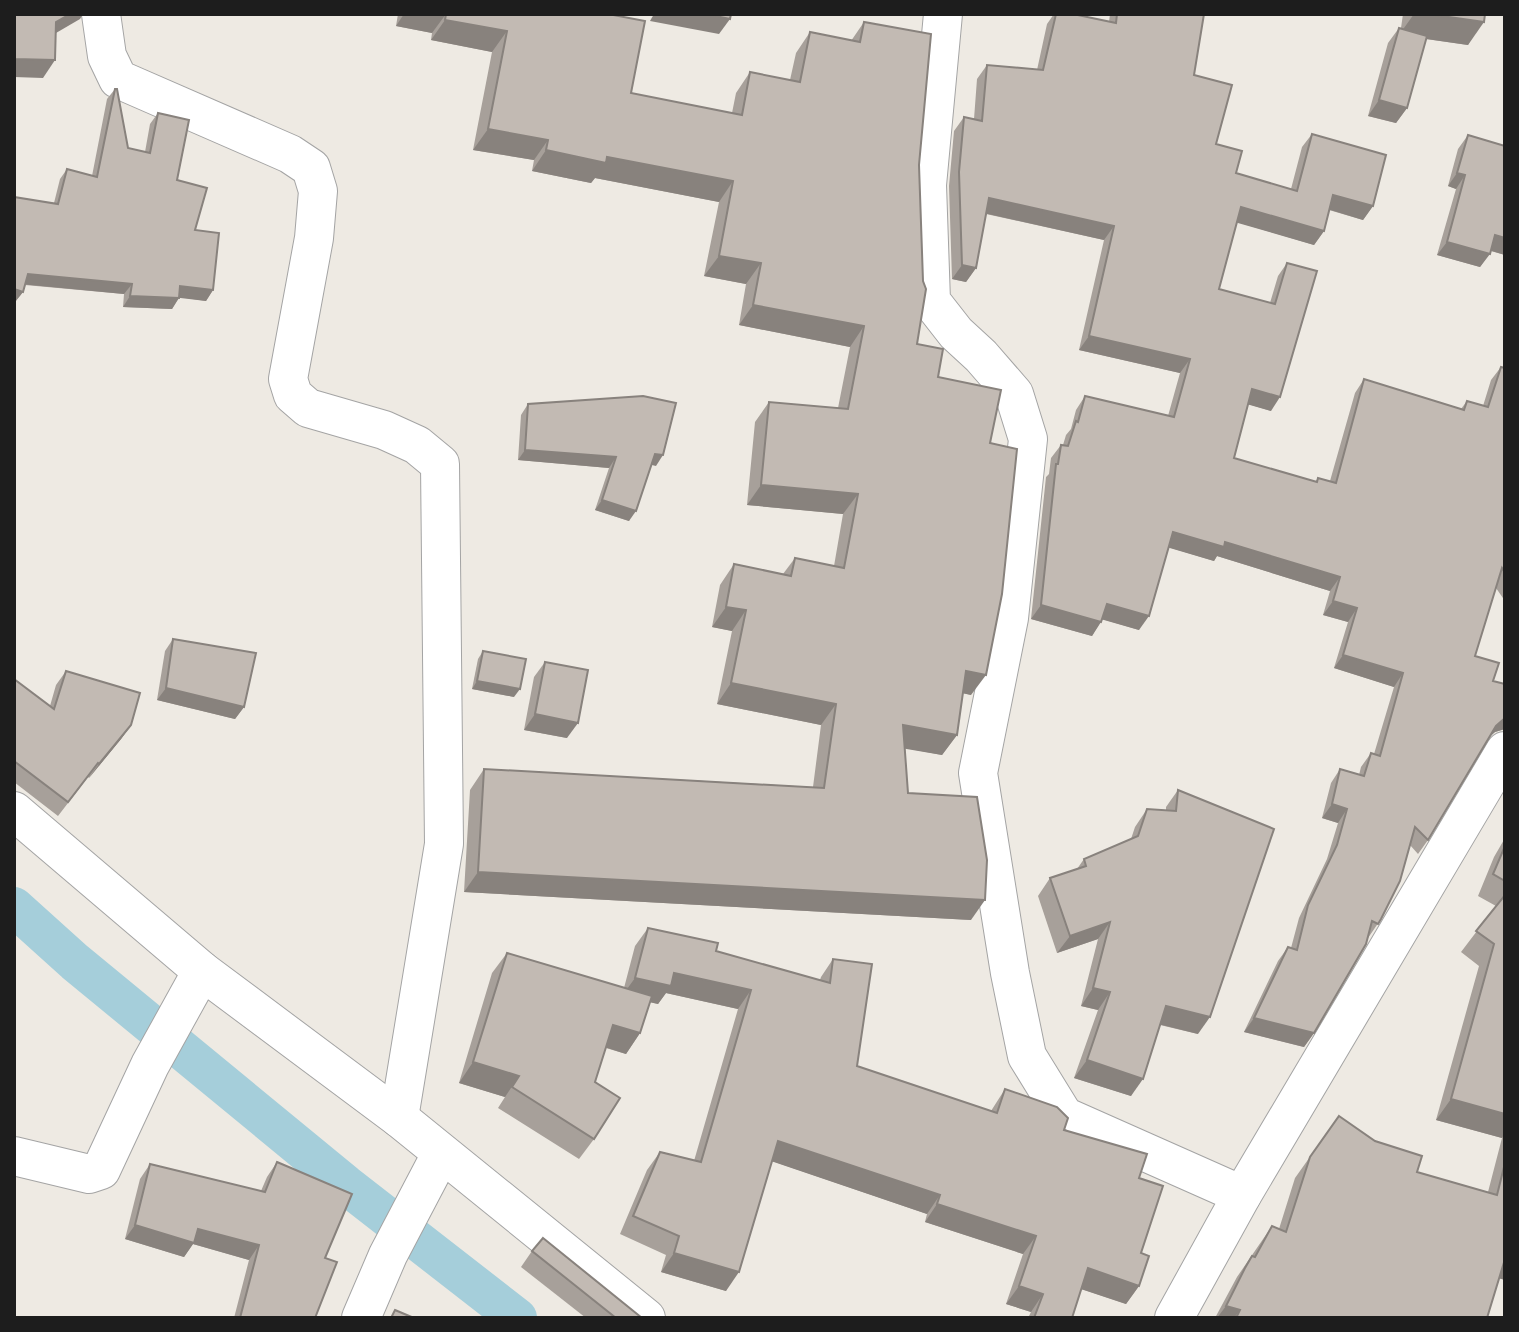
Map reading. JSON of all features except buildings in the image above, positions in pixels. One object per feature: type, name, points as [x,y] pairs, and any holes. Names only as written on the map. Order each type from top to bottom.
[{"type":"street","points":[[101,14],[107,56],[118,79],[290,154],[311,168],[318,191],[317,207],[288,379],[293,395],[308,408],[384,430],[417,445],[440,464],[444,844],[399,1118]]},
{"type":"street","points":[[943,14],[927,185],[931,301],[956,333],[1014,394],[1028,439],[1009,618],[978,773],[1010,973],[1027,1056],[1064,1116],[1242,1195]]},
{"type":"street","points":[[1174,1318],[1242,1195],[1505,751]]},
{"type":"street","points":[[14,811],[194,985],[399,1118],[646,1318]]},
{"type":"street","points":[[14,1156],[89,1174],[101,1170],[150,1065],[194,985]]},
{"type":"street","points":[[361,1318],[388,1255],[441,1154]]},
{"type":"waterway","points":[[14,907],[75,962],[346,1185],[517,1318]]}]
